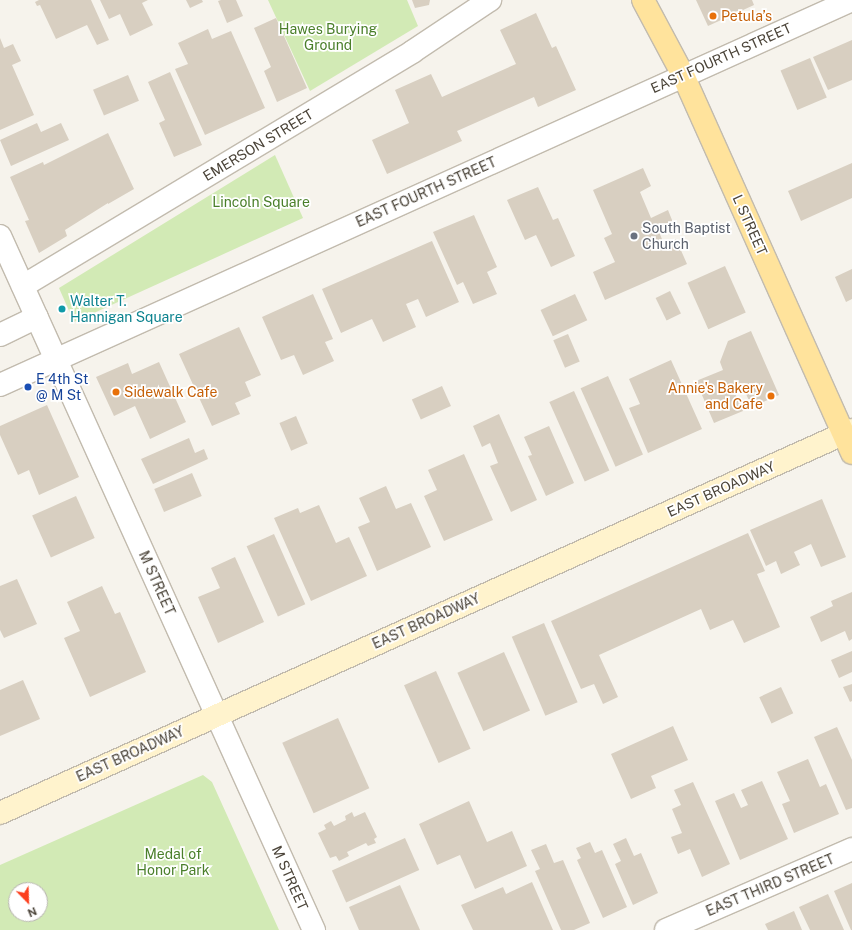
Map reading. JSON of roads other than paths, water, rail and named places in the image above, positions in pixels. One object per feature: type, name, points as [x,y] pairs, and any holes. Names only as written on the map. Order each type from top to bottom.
[{"type":"main road","name":"L STREET","points":[[643,0],[683,75],[849,439]]},
{"type":"main road","name":"EAST BROADWAY","points":[[0,813],[217,715],[849,439]]},
{"type":"street","name":"EMERSON STREET","points":[[23,286],[412,52],[490,0]]},
{"type":"street","name":"EAST FOURTH STREET","points":[[0,385],[683,75],[852,0]]},
{"type":"street","name":"M STREET","points":[[0,236],[314,930]]},
{"type":"street","points":[[0,335],[37,317]]},
{"type":"street","name":"EAST THIRD STREET","points":[[666,930],[852,849]]},
{"type":"place","name":"Petula’s","points":[[713,16]]},
{"type":"place","name":"South Baptist Church","points":[[634,236]]},
{"type":"place","name":"Walter T. Hannigan Square","points":[[62,309]]},
{"type":"place","name":"E 4th St @ M St","points":[[28,387]]},
{"type":"place","name":"Sidewalk Cafe","points":[[116,392]]},
{"type":"place","name":"Annie's Bakery and Cafe","points":[[771,396]]},
{"type":"park label","name":"Hawes Burying Ground","points":[[328,38]]},
{"type":"park label","name":"Lincoln Square","points":[[261,202]]},
{"type":"park label","name":"Medal of Honor Park","points":[[173,862]]}]
